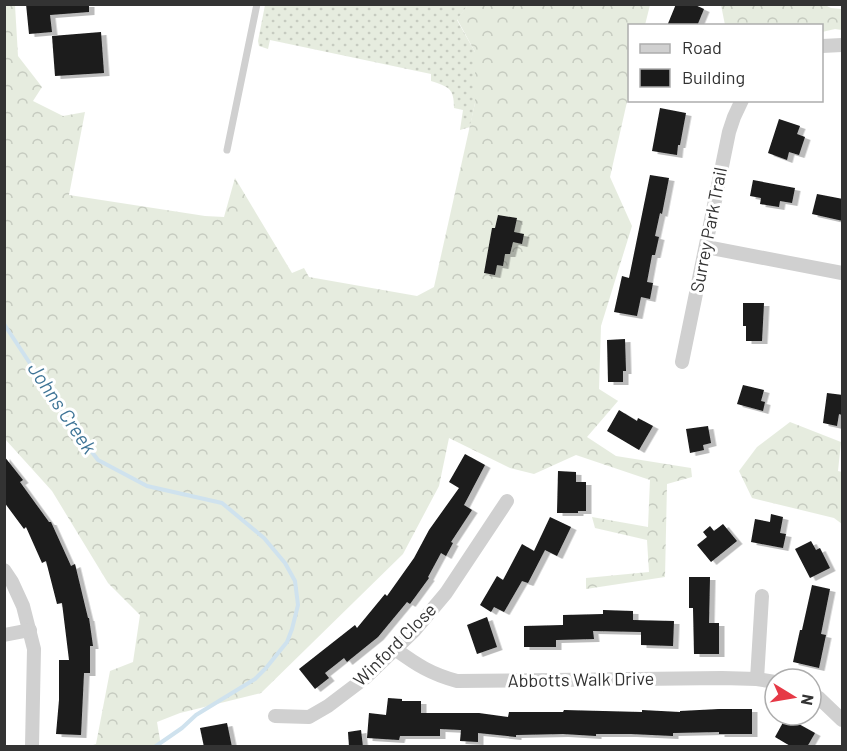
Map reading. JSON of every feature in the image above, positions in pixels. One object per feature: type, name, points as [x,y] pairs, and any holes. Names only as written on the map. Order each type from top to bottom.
[{"type":"street","points":[[823,46],[843,45]]},
{"type":"street","name":"Surrey Park Trail","points":[[682,362],[729,132],[741,102]]},
{"type":"street","points":[[706,247],[843,273]]},
{"type":"street","name":"Winford Close","points":[[275,716],[309,717],[328,706],[365,678],[414,631],[446,592],[507,501]]},
{"type":"street","points":[[4,570],[23,606],[34,649],[32,747]]},
{"type":"street","points":[[757,679],[762,596]]},
{"type":"street","points":[[4,635],[30,630]]},
{"type":"street","name":"Abbotts Walk Drive","points":[[396,649],[422,668],[457,681],[722,678],[763,680]]},
{"type":"street","points":[[823,702],[843,720]]},
{"type":"lane","points":[[227,150],[257,4]]},
{"type":"green space","points":[[5,5],[15,5],[18,56],[42,87],[33,101],[63,116],[85,112],[69,195],[224,217],[235,178],[292,273],[304,268],[309,277],[417,296],[434,287],[475,103],[475,52],[457,19],[468,5],[650,5],[645,24],[628,24],[628,97],[610,177],[632,226],[601,326],[599,389],[618,401],[587,437],[616,456],[691,468],[692,477],[667,484],[665,577],[586,589],[586,578],[649,572],[647,540],[595,528],[592,517],[648,527],[650,480],[576,455],[534,474],[510,468],[449,438],[439,486],[403,554],[261,693],[180,713],[157,722],[161,746],[90,746],[96,744],[110,671],[133,662],[140,615],[108,583],[52,491],[5,439]]},
{"type":"green space","points":[[265,5],[468,5],[457,20],[475,52],[475,103],[470,127],[460,130],[463,110],[454,108],[453,96],[449,89],[431,81],[431,74],[270,40],[268,49],[259,46]]},
{"type":"green space","points":[[721,5],[825,5],[842,9],[842,30],[823,32],[823,24],[725,24]]},
{"type":"green space","points":[[790,422],[841,442],[838,471],[842,472],[842,524],[834,518],[752,498],[739,471],[757,447]]},
{"type":"building","points":[[26,4],[89,4],[89,12],[50,15],[52,32],[29,34]]},
{"type":"building","points":[[676,4],[693,4],[704,9],[698,24],[668,24]]},
{"type":"building","points":[[101,32],[104,73],[55,76],[52,36]]},
{"type":"building","points":[[660,108],[686,113],[677,155],[652,151]]},
{"type":"building","points":[[779,119],[800,126],[797,134],[805,137],[799,155],[789,152],[787,160],[768,153]]},
{"type":"building","points":[[650,175],[669,178],[655,236],[659,237],[655,255],[652,255],[647,282],[653,283],[650,299],[641,297],[637,316],[614,312],[622,276],[629,278]]},
{"type":"building","points":[[753,180],[795,188],[792,203],[780,201],[779,207],[760,204],[761,198],[750,196]]},
{"type":"building","points":[[817,194],[843,199],[843,221],[812,214]]},
{"type":"building","points":[[498,215],[517,218],[514,232],[524,234],[522,244],[513,242],[510,254],[505,254],[503,266],[497,265],[495,275],[484,273],[492,228],[495,228]]},
{"type":"building","points":[[743,303],[764,303],[762,341],[746,341],[746,326],[743,326]]},
{"type":"building","points":[[625,339],[626,371],[623,371],[623,382],[608,382],[607,340]]},
{"type":"building","points":[[743,385],[764,390],[761,401],[765,402],[763,411],[737,404]]},
{"type":"building","points":[[827,393],[843,395],[842,415],[839,414],[837,426],[823,423]]},
{"type":"building","points":[[619,410],[637,421],[638,418],[653,426],[639,450],[607,431]]},
{"type":"building","points":[[708,426],[711,443],[703,445],[704,450],[690,453],[686,429]]},
{"type":"building","points":[[465,454],[485,465],[464,505],[472,510],[451,542],[453,543],[446,556],[441,553],[429,578],[410,604],[407,602],[378,637],[347,662],[344,658],[325,673],[329,678],[315,689],[299,669],[355,625],[357,628],[385,594],[387,596],[459,488],[449,482]]},
{"type":"building","points":[[4,456],[23,480],[20,482],[51,522],[71,566],[75,564],[89,618],[93,646],[90,646],[90,673],[84,673],[81,735],[56,734],[59,660],[69,660],[62,603],[57,604],[46,561],[42,563],[26,527],[24,529],[4,502]]},
{"type":"building","points":[[558,471],[576,472],[576,482],[586,482],[586,511],[557,513]]},
{"type":"building","points":[[771,514],[783,517],[780,533],[786,534],[783,548],[751,542],[755,519],[770,522]]},
{"type":"building","points":[[550,517],[571,527],[557,556],[545,550],[528,583],[522,581],[504,612],[494,607],[491,612],[480,605],[497,576],[503,580],[522,544],[534,551]]},
{"type":"building","points":[[723,524],[737,541],[711,562],[697,545],[707,537],[703,532],[710,526],[714,531]]},
{"type":"building","points":[[811,541],[816,550],[820,548],[830,568],[810,578],[795,549]]},
{"type":"building","points":[[689,577],[710,577],[709,623],[719,623],[719,654],[694,654],[693,608],[689,608]]},
{"type":"building","points":[[812,585],[830,589],[821,634],[826,635],[819,667],[793,662],[800,630],[802,630]]},
{"type":"building","points":[[603,610],[633,611],[633,620],[674,621],[673,646],[641,645],[641,632],[593,631],[594,639],[556,640],[556,647],[524,647],[524,626],[563,625],[563,615],[603,614]]},
{"type":"building","points":[[487,617],[497,647],[477,654],[467,625]]},
{"type":"building","points":[[388,698],[421,701],[421,713],[479,713],[508,717],[509,712],[563,712],[564,710],[680,712],[752,709],[752,734],[719,734],[719,732],[673,733],[673,736],[563,734],[516,735],[516,737],[478,733],[478,742],[460,741],[461,730],[440,729],[440,736],[400,736],[399,740],[367,738],[369,713],[386,715]]},
{"type":"building","points":[[227,723],[232,747],[204,747],[200,728]]},
{"type":"building","points":[[780,727],[804,727],[815,733],[807,747],[792,747],[775,737]]},
{"type":"building","points":[[361,730],[363,747],[349,747],[348,732]]},
{"type":"waterway","name":"Johns Creek","points":[[4,324],[66,418],[98,460],[147,486],[222,503],[264,538],[285,563],[295,581],[298,605],[292,629],[287,642],[266,668],[255,679],[196,715],[156,746]]}]
